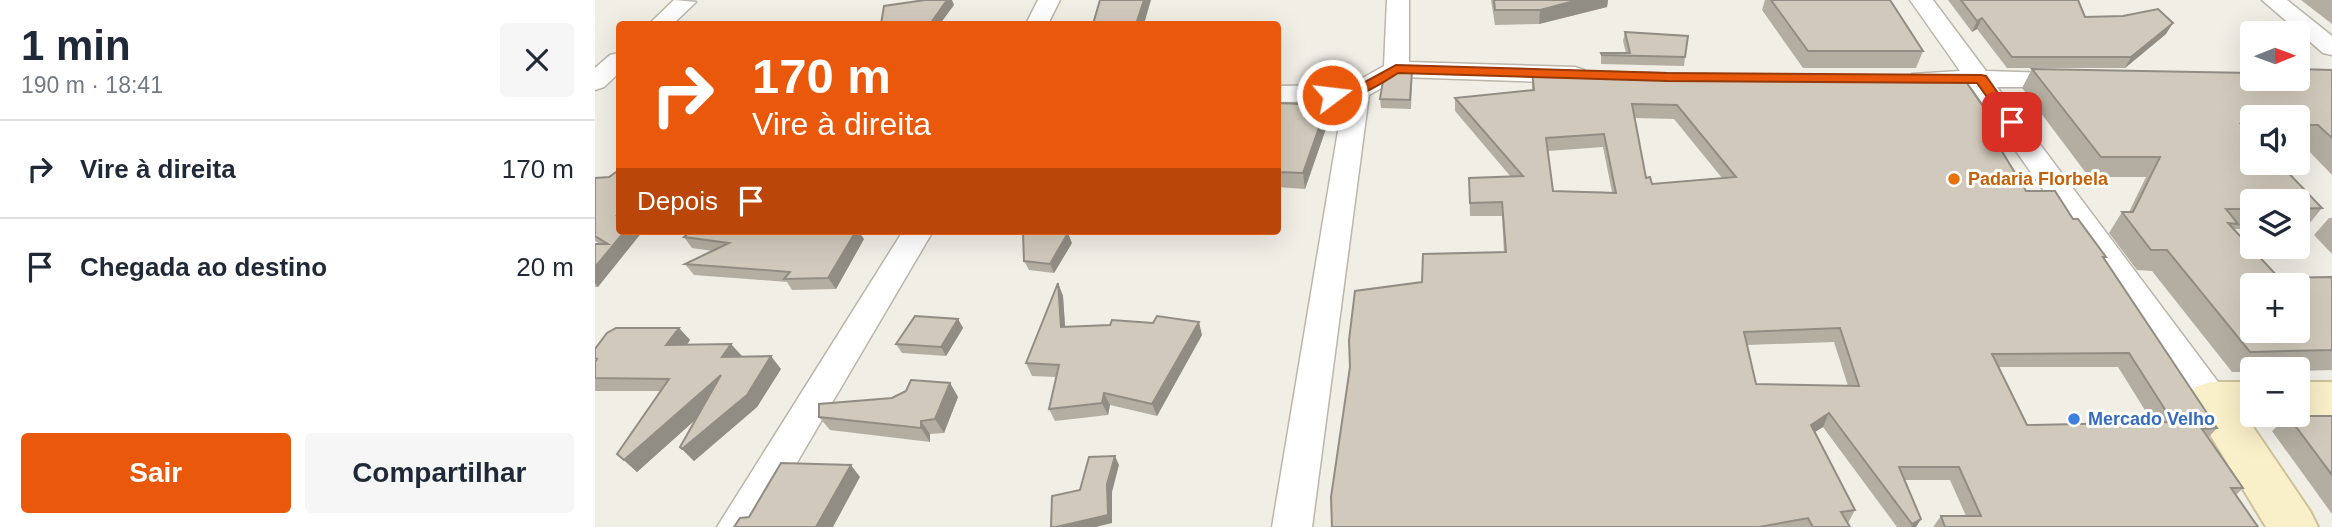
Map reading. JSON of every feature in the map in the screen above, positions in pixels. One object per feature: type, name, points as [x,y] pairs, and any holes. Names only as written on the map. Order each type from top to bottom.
[{"type":"main road","points":[[2231,400],[2293,527]]},
{"type":"main road","points":[[2310,400],[2332,400]]},
{"type":"street","points":[[1038,21],[1049,0]]},
{"type":"street","points":[[1396,69],[1398,0]]},
{"type":"street","points":[[1921,0],[2231,400]]},
{"type":"street","points":[[2273,0],[2332,48]]},
{"type":"street","points":[[663,21],[685,2]]},
{"type":"street","points":[[595,83],[616,64]]},
{"type":"street","points":[[1281,94],[1332,95],[1357,92],[1396,69],[1599,75]]},
{"type":"street","points":[[1903,79],[2089,79]]},
{"type":"street","points":[[595,83],[616,84]]},
{"type":"street","points":[[1292,527],[1357,92]]},
{"type":"street","points":[[737,527],[916,235]]},
{"type":"building","points":[[947,0],[932,21],[882,21],[884,6]]},
{"type":"building","points":[[1100,0],[1144,0],[1137,21],[1094,21]]},
{"type":"building","points":[[1494,0],[1578,0],[1540,10],[1495,10]]},
{"type":"building","points":[[1771,0],[1890,0],[1923,51],[1808,51]]},
{"type":"building","points":[[1961,0],[2078,0],[2085,17],[2123,16],[2158,9],[2173,23],[2131,57],[2012,57],[1982,18],[1977,21]]},
{"type":"building","points":[[1625,32],[1688,36],[1685,57],[1602,55],[1601,53],[1630,53]]},
{"type":"building","points":[[2032,69],[2240,73],[2240,91],[2310,91],[2310,69],[2332,70],[2332,138],[2318,125],[2310,125],[2310,105],[2240,105],[2240,175],[2290,175],[2304,189],[2240,189],[2240,209],[2226,209],[2238,224],[2228,223],[2240,236],[2240,259],[2261,259],[2274,273],[2240,273],[2240,340],[2167,250],[2151,250],[2122,212],[2133,212],[2160,157],[2101,157]]},
{"type":"building","points":[[1532,70],[1802,76],[1962,76],[1996,125],[1986,125],[2026,191],[2055,191],[2073,219],[2078,219],[2106,257],[2103,257],[2217,428],[2202,429],[2243,488],[2231,488],[2258,527],[1945,527],[1941,516],[1981,516],[1959,467],[1899,467],[1921,519],[1912,524],[1829,413],[1811,425],[1855,510],[1841,512],[1850,527],[1813,527],[1808,518],[1759,527],[1332,527],[1331,497],[1350,367],[1349,340],[1355,291],[1422,282],[1423,254],[1506,252],[1502,202],[1470,203],[1469,178],[1523,176],[1455,98],[1534,90]],"holes":[[[1632,104],[1677,105],[1736,177],[1652,184],[1650,177],[1646,178]],[[1604,134],[1616,193],[1553,191],[1546,138]],[[1840,328],[1859,386],[1756,384],[1744,332]],[[2129,353],[2173,422],[2027,425],[1992,354]]]},
{"type":"building","points":[[1401,71],[1412,71],[1410,100],[1380,99],[1383,81]]},
{"type":"building","points":[[1281,103],[1327,105],[1303,173],[1281,172]]},
{"type":"building","points":[[616,172],[616,235],[622,235],[595,267],[595,244],[608,244],[595,236],[595,178],[609,177]]},
{"type":"building","points":[[2310,195],[2322,208],[2310,208]]},
{"type":"building","points":[[854,235],[828,278],[784,279],[790,272],[685,264],[729,243],[684,237]]},
{"type":"building","points":[[1023,235],[1067,235],[1050,264],[1024,261]]},
{"type":"building","points":[[2310,277],[2332,277],[2332,350],[2250,352],[2243,343],[2310,343]]},
{"type":"building","points":[[1058,283],[1061,327],[1110,325],[1112,320],[1153,323],[1157,316],[1199,322],[1152,404],[1104,393],[1102,403],[1049,409],[1059,365],[1026,363]]},
{"type":"building","points":[[915,316],[958,319],[941,347],[896,344]]},
{"type":"building","points":[[616,328],[679,328],[666,345],[731,344],[722,357],[771,356],[747,395],[682,449],[680,447],[721,375],[624,460],[617,454],[669,379],[595,378],[595,349],[607,333]]},
{"type":"building","points":[[911,380],[950,383],[935,419],[921,421],[921,428],[819,417],[819,404],[892,398],[906,391]]},
{"type":"building","points":[[2310,416],[2332,416],[2332,475],[2296,427],[2310,427]]},
{"type":"building","points":[[1115,456],[1107,484],[1108,515],[1051,527],[1052,496],[1080,490],[1089,457]]},
{"type":"building","points":[[781,463],[851,465],[816,527],[734,527],[740,518],[749,517]]},
{"type":"place","name":"Padaria Florbela","points":[[1954,179]]},
{"type":"place","name":"Mercado Velho","points":[[2074,419]]},
{"type":"route","points":[[1332,95],[1357,92],[1383,74],[1396,69],[1667,77],[1981,79],[2012,122]]}]
